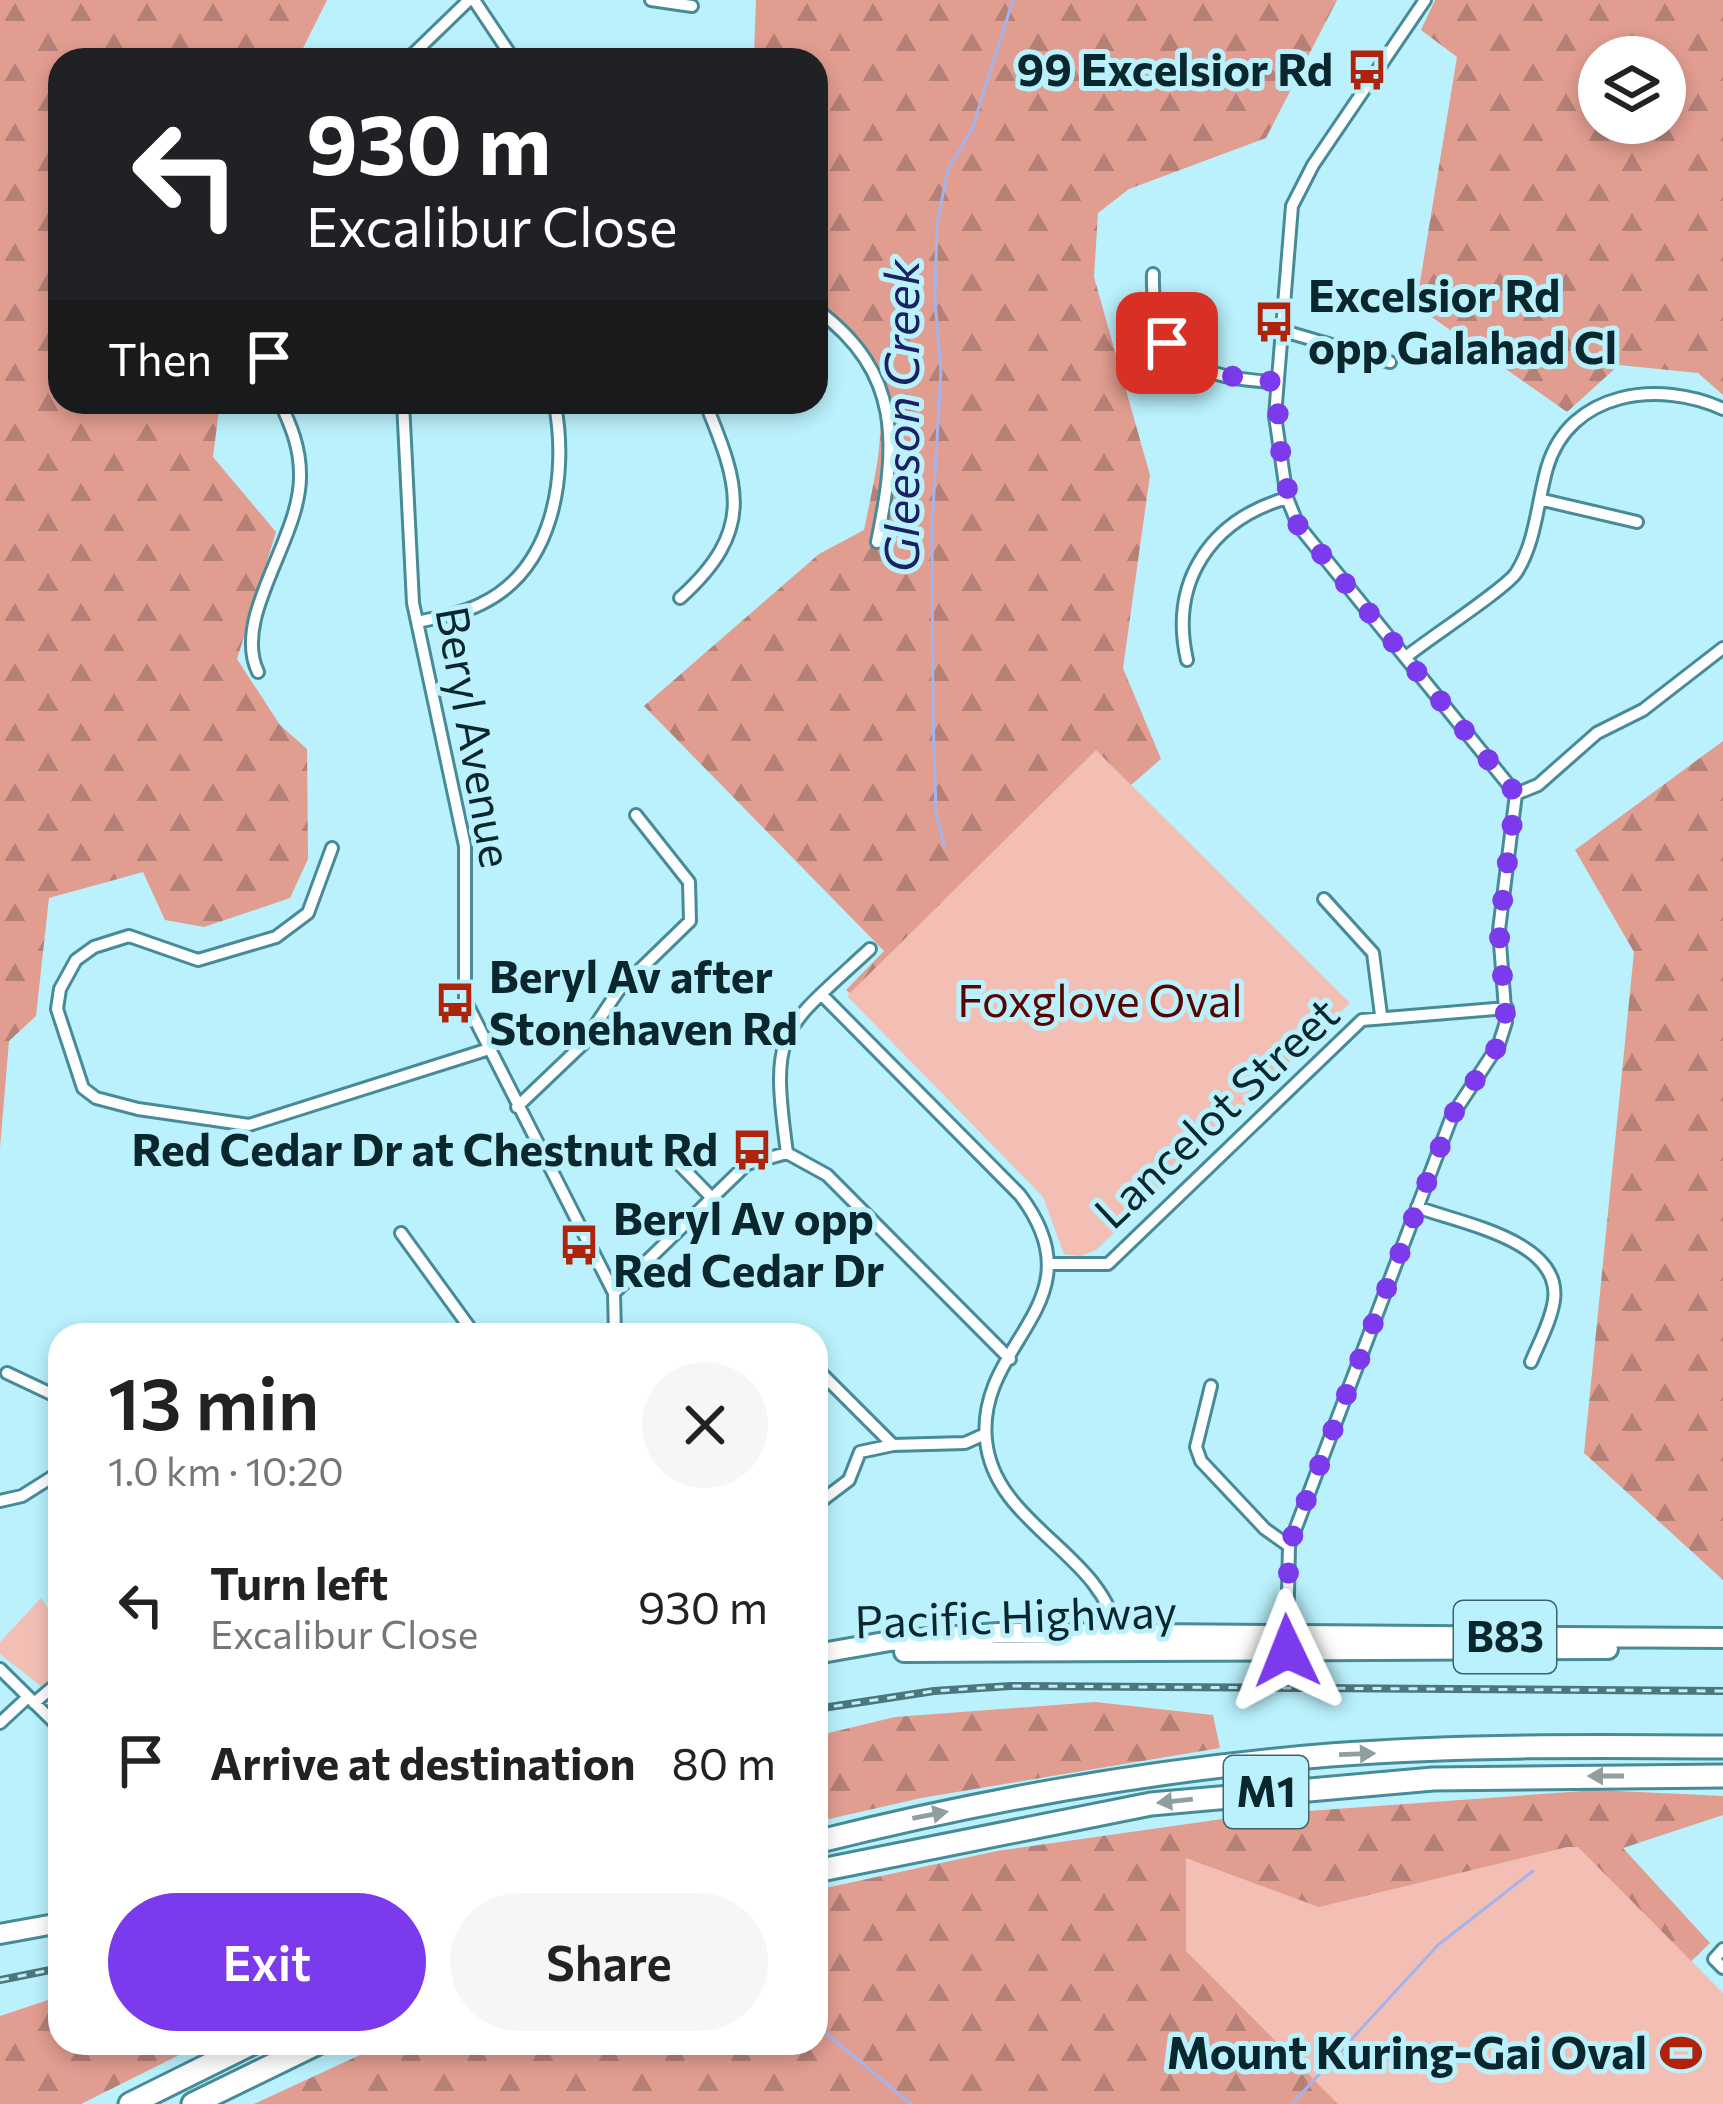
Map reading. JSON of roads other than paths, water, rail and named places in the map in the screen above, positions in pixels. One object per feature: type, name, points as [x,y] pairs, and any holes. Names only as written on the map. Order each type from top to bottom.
[{"type":"highway","name":"M1","points":[[828,1839],[920,1816],[1147,1777],[1331,1755],[1723,1747]]},
{"type":"highway","name":"M1","points":[[828,1868],[919,1846],[1173,1802],[1433,1779],[1723,1776]]},
{"type":"highway","points":[[130,2104],[229,2055]]},
{"type":"highway","points":[[193,2104],[293,2055]]},
{"type":"main road","name":"Pacific Highway","points":[[828,1652],[939,1637],[1723,1648]]},
{"type":"main road","name":"Pacific Highway","points":[[1287,1643],[1723,1638]]},
{"type":"main road","name":"Pacific Highway","points":[[828,1664],[961,1649],[1118,1641]]},
{"type":"main road","points":[[0,1924],[48,1919]]},
{"type":"main road","points":[[0,1934],[48,1921]]},
{"type":"street","points":[[420,48],[472,0],[506,48]]},
{"type":"street","points":[[650,0],[692,6]]},
{"type":"street","points":[[1287,1643],[1289,1546],[1457,1105],[1499,1044],[1507,1008],[1499,930],[1516,794],[1312,544],[1287,498],[1276,382],[1295,196],[1425,0]]},
{"type":"street","points":[[1153,274],[1159,324],[1167,343],[1183,358],[1224,378],[1276,382]]},
{"type":"street","points":[[828,318],[846,331],[882,389],[892,431],[877,542]]},
{"type":"street","points":[[1280,330],[1390,362]]},
{"type":"street","points":[[1406,657],[1511,580],[1543,500],[1558,444],[1592,409],[1612,399],[1692,395],[1723,409]]},
{"type":"street","points":[[258,672],[250,656],[250,634],[295,518],[301,478],[297,442],[285,414]]},
{"type":"street","name":"Beryl Avenue","points":[[404,414],[417,622],[465,845],[461,986],[486,1050],[614,1293],[615,1323]]},
{"type":"street","points":[[417,622],[484,603],[504,590],[529,559],[558,499],[555,414]]},
{"type":"street","points":[[680,598],[712,569],[729,540],[736,506],[731,466],[710,414]]},
{"type":"street","points":[[1187,660],[1180,632],[1193,570],[1202,553],[1241,514],[1287,498]]},
{"type":"street","points":[[1543,500],[1637,522]]},
{"type":"street","points":[[1516,794],[1532,790],[1597,733],[1643,710],[1723,648]]},
{"type":"street","points":[[518,1107],[583,1044],[618,991],[689,921],[689,882],[636,815]]},
{"type":"street","points":[[332,848],[304,918],[276,937],[209,960],[185,958],[129,936],[84,953],[70,969],[58,998],[83,1088],[96,1098],[249,1125],[486,1050]]},
{"type":"street","points":[[1324,899],[1373,952],[1381,1015]]},
{"type":"street","points":[[787,1153],[776,1077],[779,1050],[821,994],[870,950]]},
{"type":"street","points":[[821,994],[1020,1195],[1045,1235],[1050,1264],[1038,1310],[988,1410],[985,1434],[992,1468],[1006,1493],[1086,1576],[1115,1620],[1118,1641]]},
{"type":"street","name":"Lancelot Street","points":[[1050,1264],[1108,1264],[1348,1029],[1381,1015],[1507,1008]]},
{"type":"street","points":[[614,1293],[747,1164],[787,1153],[827,1175],[1010,1360]]},
{"type":"street","points":[[679,1164],[711,1197]]},
{"type":"street","points":[[1417,1208],[1525,1248],[1546,1269],[1555,1298],[1531,1362]]},
{"type":"street","points":[[401,1233],[466,1323]]},
{"type":"street","points":[[8,1372],[48,1392]]},
{"type":"street","points":[[828,1380],[893,1445]]},
{"type":"street","points":[[1211,1385],[1196,1447],[1201,1461],[1265,1529],[1289,1546]]},
{"type":"street","points":[[828,1496],[849,1480],[860,1452],[893,1445],[965,1443],[985,1434]]},
{"type":"street","points":[[0,1501],[22,1496],[48,1480]]},
{"type":"street","points":[[0,1669],[48,1716]]},
{"type":"street","points":[[0,1723],[48,1689]]},
{"type":"waterway","name":"Gleeson Creek","points":[[944,846],[936,812],[933,714],[932,526],[941,372],[935,301],[937,224],[948,169],[972,129],[1013,0]]},
{"type":"waterway","points":[[1292,2104],[1438,1945],[1533,1871]]},
{"type":"waterway","points":[[828,2035],[911,2104]]},
{"type":"railway","points":[[828,1707],[934,1691],[1011,1686],[1723,1691]]},
{"type":"railway","points":[[0,1980],[48,1970]]},
{"type":"place","name":"99 Excelsior Rd","points":[[1367,70]]},
{"type":"place","name":"Excelsior Rd opp Galahad Cl","points":[[1274,322]]},
{"type":"place","name":"Beryl Av after Stonehaven Rd","points":[[455,1003]]},
{"type":"place","name":"Red Cedar Dr at Chestnut Rd","points":[[752,1150]]},
{"type":"place","name":"Beryl Av opp Red Cedar Dr","points":[[579,1245]]},
{"type":"place","name":"Mount Kuring-Gai Oval","points":[[1681,2053]]},
{"type":"park label","name":"Foxglove Oval","points":[[1100,1001]]}]
